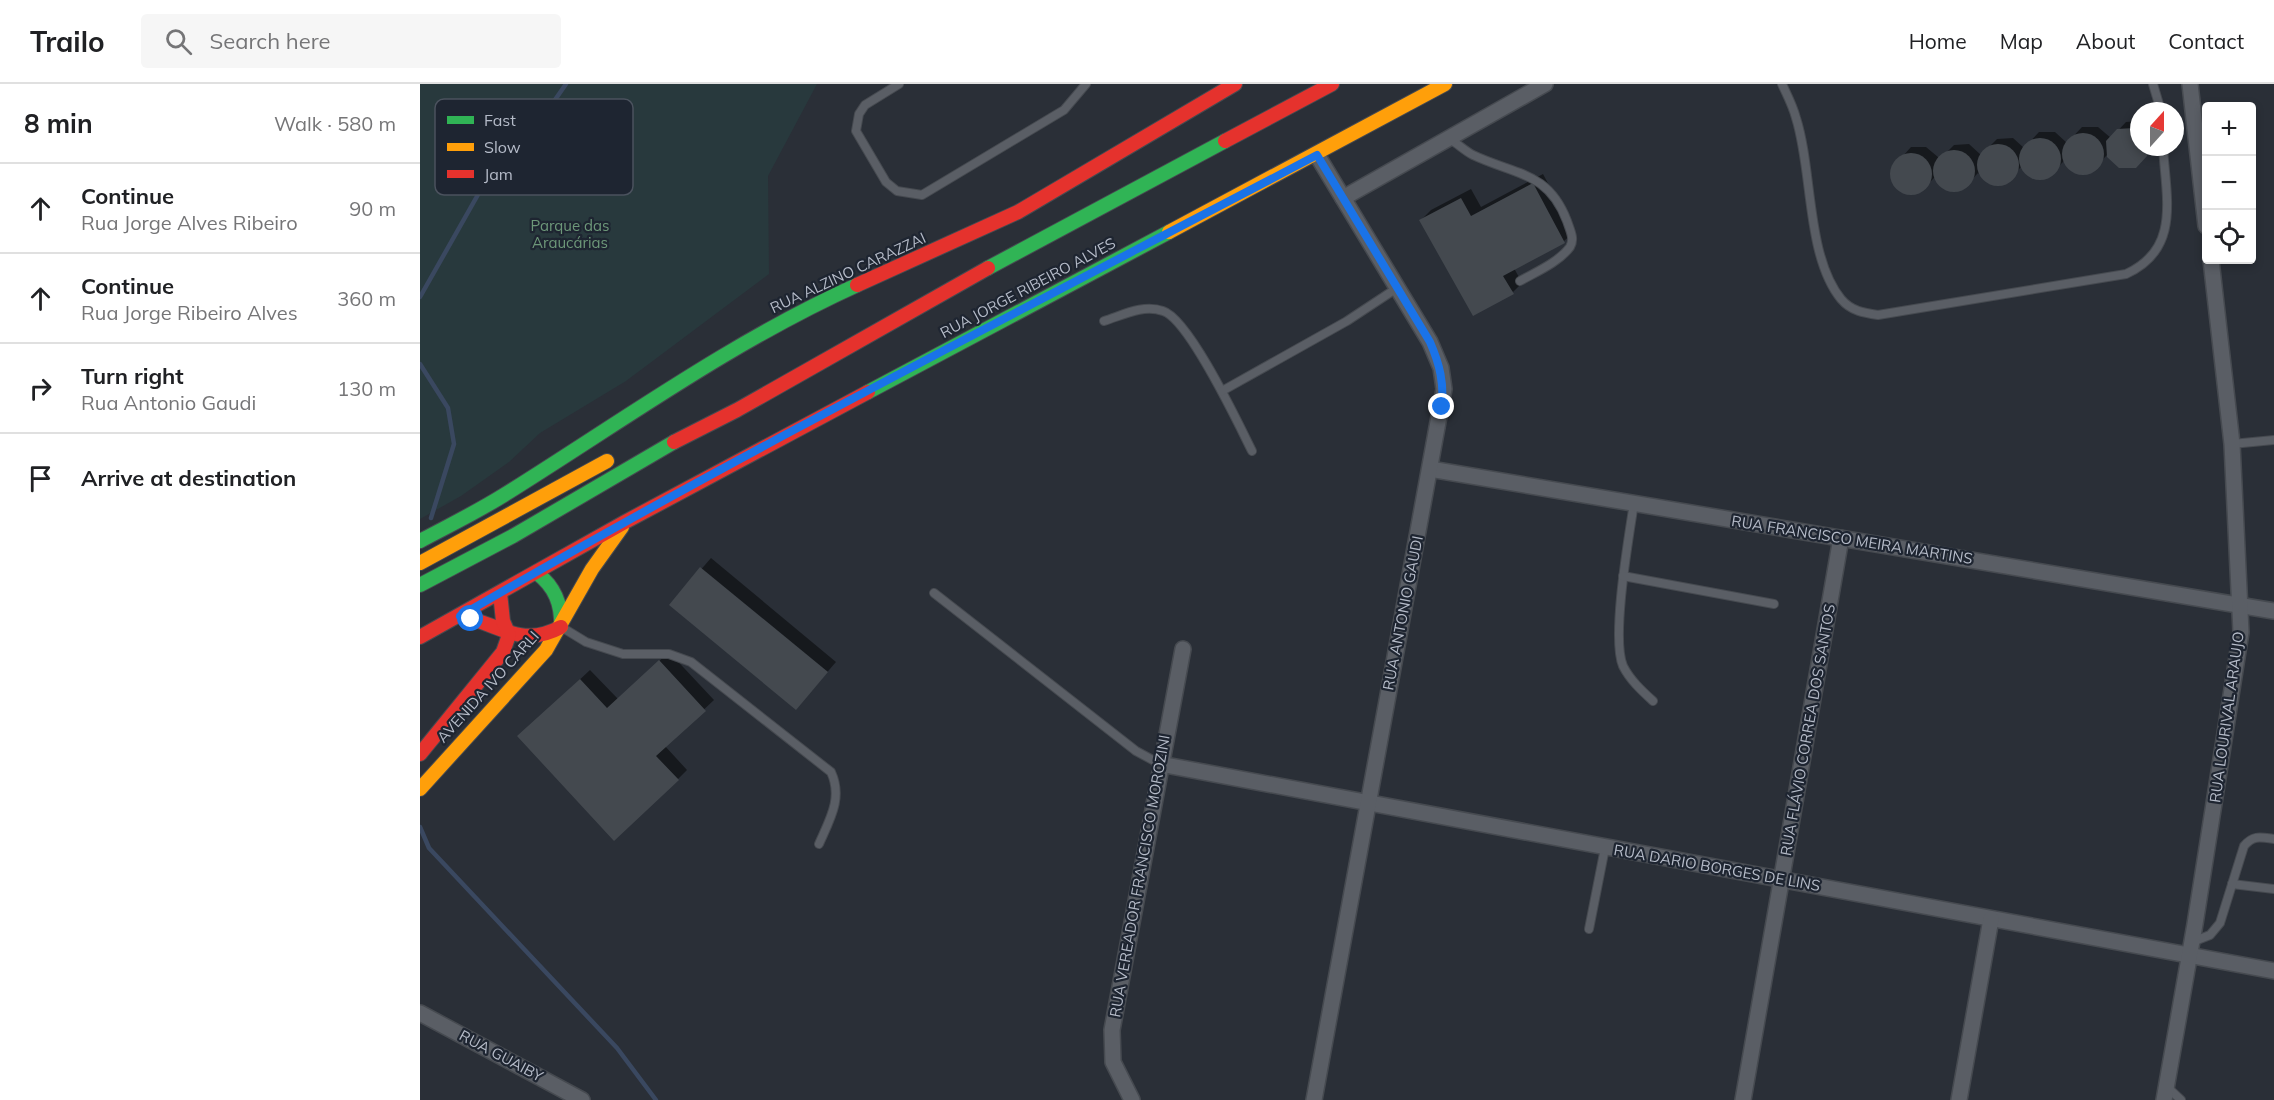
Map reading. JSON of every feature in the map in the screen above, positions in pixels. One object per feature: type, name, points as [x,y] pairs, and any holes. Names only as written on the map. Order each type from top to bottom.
[{"type":"main road","name":"RUA ALZINO CARAZZAI","points":[[420,541],[502,497],[719,356],[812,305],[1018,212],[1235,84]]},
{"type":"main road","points":[[420,585],[513,536],[670,444],[737,410],[1034,242],[1332,84]]},
{"type":"main road","name":"RUA JORGE RIBEIRO ALVES","points":[[537,573],[626,522],[1031,304],[1317,155],[1445,84]]},
{"type":"main road","points":[[420,563],[623,452]]},
{"type":"main road","name":"AVENIDA IVO CARLI","points":[[420,789],[546,650],[592,569],[626,522]]},
{"type":"main road","points":[[420,637],[537,573],[552,585],[560,605],[561,627],[536,638],[509,634],[489,623],[460,616]]},
{"type":"main road","name":"AVENIDA IVO CARLI","points":[[420,754],[497,662],[509,634],[503,621],[500,592]]},
{"type":"street","points":[[1343,198],[1545,84]]},
{"type":"street","points":[[2190,84],[2204,210]]},
{"type":"street","name":"RUA ANTONIO GAUDI","points":[[1314,1100],[1443,398],[1441,368],[1430,342],[1317,155]]},
{"type":"street","name":"RUA LOURIVAL ARAUJO","points":[[2165,1093],[2191,949],[2241,632],[2232,444],[2211,264]]},
{"type":"street","name":"RUA FRANCISCO MEIRA MARTINS","points":[[1431,469],[2274,610]]},
{"type":"street","name":"RUA FLÁVIO CORREA DOS SANTOS","points":[[1743,1100],[1841,538]]},
{"type":"street","name":"RUA VEREADOR FRANCISCO MOROZINI","points":[[1132,1100],[1113,1062],[1112,1030],[1183,649]]},
{"type":"street","name":"RUA DARIO BORGES DE LINS","points":[[1160,764],[1991,919],[2191,949],[2274,971]]},
{"type":"street","points":[[1959,1100],[1991,919]]},
{"type":"street","name":"RUA GUAIBY","points":[[420,1013],[582,1100]]},
{"type":"lane","points":[[900,84],[865,105],[859,114],[856,131],[886,182],[897,191],[922,195],[1064,110],[1086,84]]},
{"type":"lane","points":[[1782,84],[1797,118],[1819,254],[1840,299],[1851,309],[1863,313],[1878,315],[2126,274],[2145,266],[2161,247],[2167,215],[2164,156]]},
{"type":"lane","points":[[2153,84],[2158,102]]},
{"type":"lane","points":[[1450,139],[1470,153],[1537,180],[1550,190],[1562,208],[1572,235],[1572,244],[1565,253],[1520,281]]},
{"type":"lane","points":[[1222,391],[1347,321],[1397,288]]},
{"type":"lane","points":[[1104,321],[1147,308],[1164,311],[1177,318],[1222,391],[1252,451]]},
{"type":"lane","points":[[2232,444],[2274,440]]},
{"type":"lane","points":[[1634,503],[1623,576],[1620,626],[1622,663],[1629,676],[1653,701]]},
{"type":"lane","points":[[1623,576],[1774,604]]},
{"type":"lane","points":[[934,593],[1110,732],[1136,751],[1160,764]]},
{"type":"lane","points":[[561,627],[586,642],[623,654],[669,654],[691,662],[831,772],[837,784],[837,801],[819,844]]},
{"type":"lane","points":[[2191,949],[2220,923],[2239,859],[2250,839],[2259,837],[2274,839]]},
{"type":"lane","points":[[1589,929],[1605,848]]},
{"type":"lane","points":[[2232,884],[2274,889]]},
{"type":"lane","points":[[2165,1093],[2181,1100]]},
{"type":"green space","name":"Parque das Araucárias","points":[[420,84],[817,84],[768,176],[769,274],[626,381],[540,433],[509,462],[461,496],[420,519]]},
{"type":"building","points":[[2130,128],[2130,156],[2147,156],[2136,168],[2119,168],[2107,157],[2106,141],[2117,129]]},
{"type":"building","points":[[2083,133],[2098,139],[2104,154],[2098,169],[2083,175],[2068,169],[2062,154],[2068,139]]},
{"type":"building","points":[[2040,138],[2055,144],[2061,159],[2055,174],[2040,180],[2025,174],[2019,159],[2025,144]]},
{"type":"building","points":[[1998,144],[2013,150],[2019,165],[2013,180],[1998,186],[1983,180],[1977,165],[1983,150]]},
{"type":"building","points":[[1954,150],[1969,156],[1975,171],[1969,186],[1954,192],[1939,186],[1933,171],[1939,156]]},
{"type":"building","points":[[1911,153],[1926,159],[1932,174],[1926,189],[1911,195],[1896,189],[1890,174],[1896,159]]},
{"type":"building","points":[[1533,183],[1565,243],[1503,276],[1514,294],[1473,316],[1419,220],[1461,198],[1471,216]]},
{"type":"building","points":[[700,567],[828,672],[796,710],[669,605]]},
{"type":"building","points":[[659,660],[706,711],[656,756],[679,780],[614,841],[517,736],[580,679],[607,708]]},
{"type":"waterway","points":[[556,99],[566,84]]},
{"type":"waterway","points":[[420,297],[478,195]]},
{"type":"waterway","points":[[420,364],[448,408],[454,444],[431,518]]},
{"type":"waterway","points":[[420,827],[429,848],[617,1048],[656,1100]]},
{"type":"traffic: fast","points":[[988,268],[1225,141]]},
{"type":"traffic: fast","points":[[868,392],[1169,232]]},
{"type":"traffic: fast","points":[[420,541],[494,501],[721,357],[810,307],[857,285]]},
{"type":"traffic: fast","points":[[420,585],[513,536],[674,442]]},
{"type":"traffic: fast","points":[[537,573],[553,590],[559,603],[561,627]]},
{"type":"traffic: slow","points":[[1169,232],[1445,84]]},
{"type":"traffic: slow","points":[[420,563],[607,461]]},
{"type":"traffic: slow","points":[[420,789],[546,650],[592,569],[622,527]]},
{"type":"traffic: jam","points":[[857,285],[1018,212],[1235,84]]},
{"type":"traffic: jam","points":[[1225,141],[1332,84]]},
{"type":"traffic: jam","points":[[674,442],[737,410],[988,268]]},
{"type":"traffic: jam","points":[[420,637],[625,522],[868,392]]},
{"type":"traffic: jam","points":[[420,754],[503,652],[509,635],[503,621],[500,593]]},
{"type":"traffic: jam","points":[[460,616],[522,635],[534,636],[561,627]]},
{"type":"route","points":[[471,619],[460,616],[626,522],[1031,304],[1317,155],[1430,342],[1441,368],[1444,389],[1442,407]]}]
